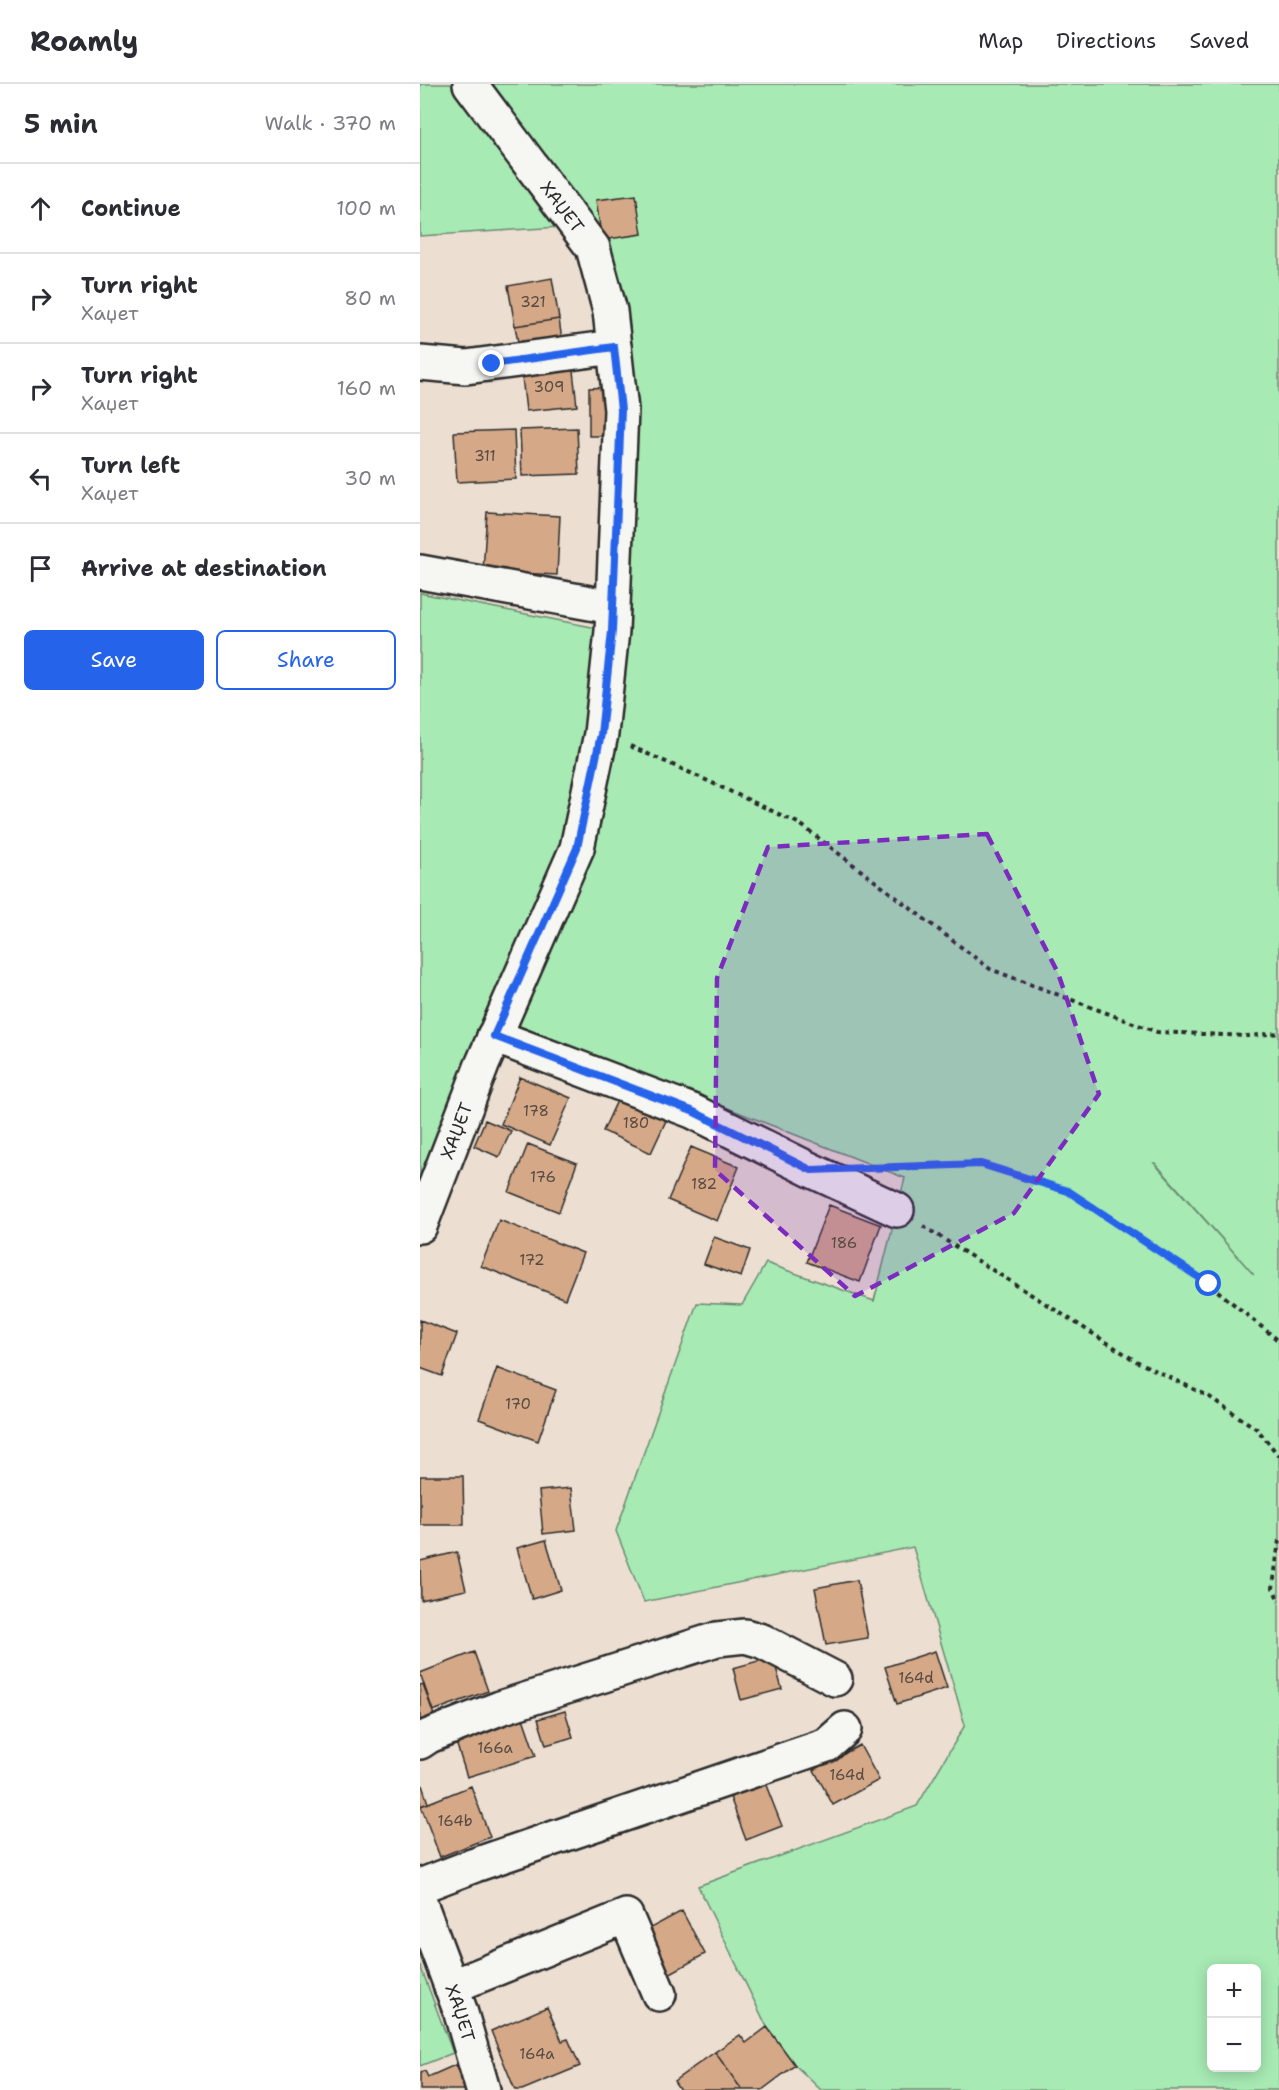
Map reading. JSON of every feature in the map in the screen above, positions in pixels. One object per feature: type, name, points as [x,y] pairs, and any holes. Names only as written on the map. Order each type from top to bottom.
[{"type":"street","name":"ХАЏЕТ","points":[[420,1226],[494,1036],[577,848],[601,734],[612,631],[621,410],[610,311],[593,248],[470,84]]},
{"type":"street","points":[[420,363],[466,367],[614,347]]},
{"type":"street","points":[[420,572],[612,607]]},
{"type":"street","points":[[494,1036],[692,1111],[897,1210]]},
{"type":"street","points":[[420,1742],[429,1736],[500,1707],[717,1639],[745,1636],[762,1641],[835,1679]]},
{"type":"street","points":[[420,1886],[475,1865],[827,1745],[845,1729]]},
{"type":"street","name":"ХАЏЕТ","points":[[420,1903],[452,1987],[483,2090]]},
{"type":"street","points":[[452,1987],[626,1916],[658,1994]]},
{"type":"path","points":[[601,734],[800,824],[990,969],[1157,1032],[1248,1036],[1279,1033]]},
{"type":"path","points":[[879,1168],[981,1164],[1068,1191],[1209,1284],[1279,1341]]},
{"type":"path","points":[[897,1210],[1136,1361],[1208,1396],[1257,1429],[1279,1456]]},
{"type":"path","points":[[1279,1540],[1273,1588],[1279,1601]]},
{"type":"highlighted area","points":[[987,834],[1058,973],[1099,1094],[1014,1213],[855,1296],[715,1170],[717,978],[768,847]]},
{"type":"green space","points":[[420,84],[1279,84],[1279,2090],[821,2090],[795,2065],[767,2027],[698,1886],[917,1806],[965,1725],[913,1547],[644,1602],[616,1531],[697,1303],[742,1305],[766,1263],[874,1301],[905,1178],[502,1019],[420,1226],[420,593],[612,631],[621,410],[576,226],[420,236]],"holes":[[[1154,1163],[1155,1163],[1254,1275]]]},
{"type":"green space","points":[[420,1965],[453,2053],[420,2066]]},
{"type":"building","points":[[636,195],[642,234],[602,240],[596,200]]},
{"type":"building","points":[[552,278],[559,319],[515,326],[508,286]]},
{"type":"building","points":[[559,319],[562,341],[519,348],[515,326]]},
{"type":"building","points":[[572,362],[577,406],[526,411],[521,368]]},
{"type":"building","points":[[611,387],[611,436],[589,436],[589,388]]},
{"type":"building","points":[[577,428],[579,474],[522,476],[520,430]]},
{"type":"building","points":[[514,430],[516,479],[457,482],[454,432]]},
{"type":"building","points":[[487,512],[560,516],[557,575],[483,571]]},
{"type":"building","points":[[520,1077],[571,1098],[550,1145],[501,1124]]},
{"type":"building","points":[[621,1092],[669,1114],[651,1153],[603,1131]]},
{"type":"building","points":[[485,1120],[511,1131],[499,1157],[474,1146]]},
{"type":"building","points":[[528,1144],[577,1163],[559,1212],[509,1192]]},
{"type":"building","points":[[691,1147],[739,1167],[717,1221],[668,1200]]},
{"type":"building","points":[[829,1205],[881,1225],[860,1282],[807,1262]]},
{"type":"building","points":[[499,1220],[583,1253],[565,1299],[481,1266]]},
{"type":"building","points":[[714,1237],[750,1250],[741,1277],[704,1264]]},
{"type":"building","points":[[420,1320],[457,1334],[442,1376],[420,1368]]},
{"type":"building","points":[[497,1368],[556,1390],[538,1441],[479,1419]]},
{"type":"building","points":[[420,1476],[463,1476],[464,1525],[420,1525]]},
{"type":"building","points":[[571,1488],[576,1530],[543,1534],[539,1491]]},
{"type":"building","points":[[546,1540],[561,1590],[532,1599],[517,1548]]},
{"type":"building","points":[[457,1552],[466,1590],[421,1600],[420,1561]]},
{"type":"building","points":[[857,1580],[868,1638],[826,1645],[815,1588]]},
{"type":"building","points":[[935,1651],[947,1688],[897,1704],[885,1667]]},
{"type":"building","points":[[474,1652],[488,1691],[433,1711],[420,1673]]},
{"type":"building","points":[[773,1657],[782,1689],[741,1700],[733,1668]]},
{"type":"building","points":[[423,1684],[436,1721],[420,1726],[420,1685]]},
{"type":"building","points":[[565,1711],[573,1737],[546,1745],[538,1719]]},
{"type":"building","points":[[523,1718],[536,1756],[467,1777],[455,1739]]},
{"type":"building","points":[[860,1745],[879,1780],[833,1805],[814,1770]]},
{"type":"building","points":[[762,1775],[782,1826],[746,1840],[727,1789]]},
{"type":"building","points":[[420,1783],[428,1803],[420,1806]]},
{"type":"building","points":[[471,1786],[490,1837],[440,1857],[421,1806]]},
{"type":"building","points":[[682,1911],[705,1954],[669,1974],[645,1931]]},
{"type":"building","points":[[547,2007],[562,2041],[568,2039],[580,2066],[522,2090],[515,2090],[491,2031]]},
{"type":"building","points":[[767,2027],[795,2065],[762,2090],[742,2090],[715,2052],[740,2035],[746,2043]]},
{"type":"building","points":[[715,2052],[742,2090],[680,2090],[674,2081]]},
{"type":"building","points":[[455,2065],[466,2090],[420,2090],[420,2073],[425,2071],[428,2077]]},
{"type":"route","points":[[492,364],[614,347],[621,410],[612,631],[601,734],[577,848],[494,1036],[692,1111],[811,1170],[981,1164],[1068,1191],[1209,1284]]}]
